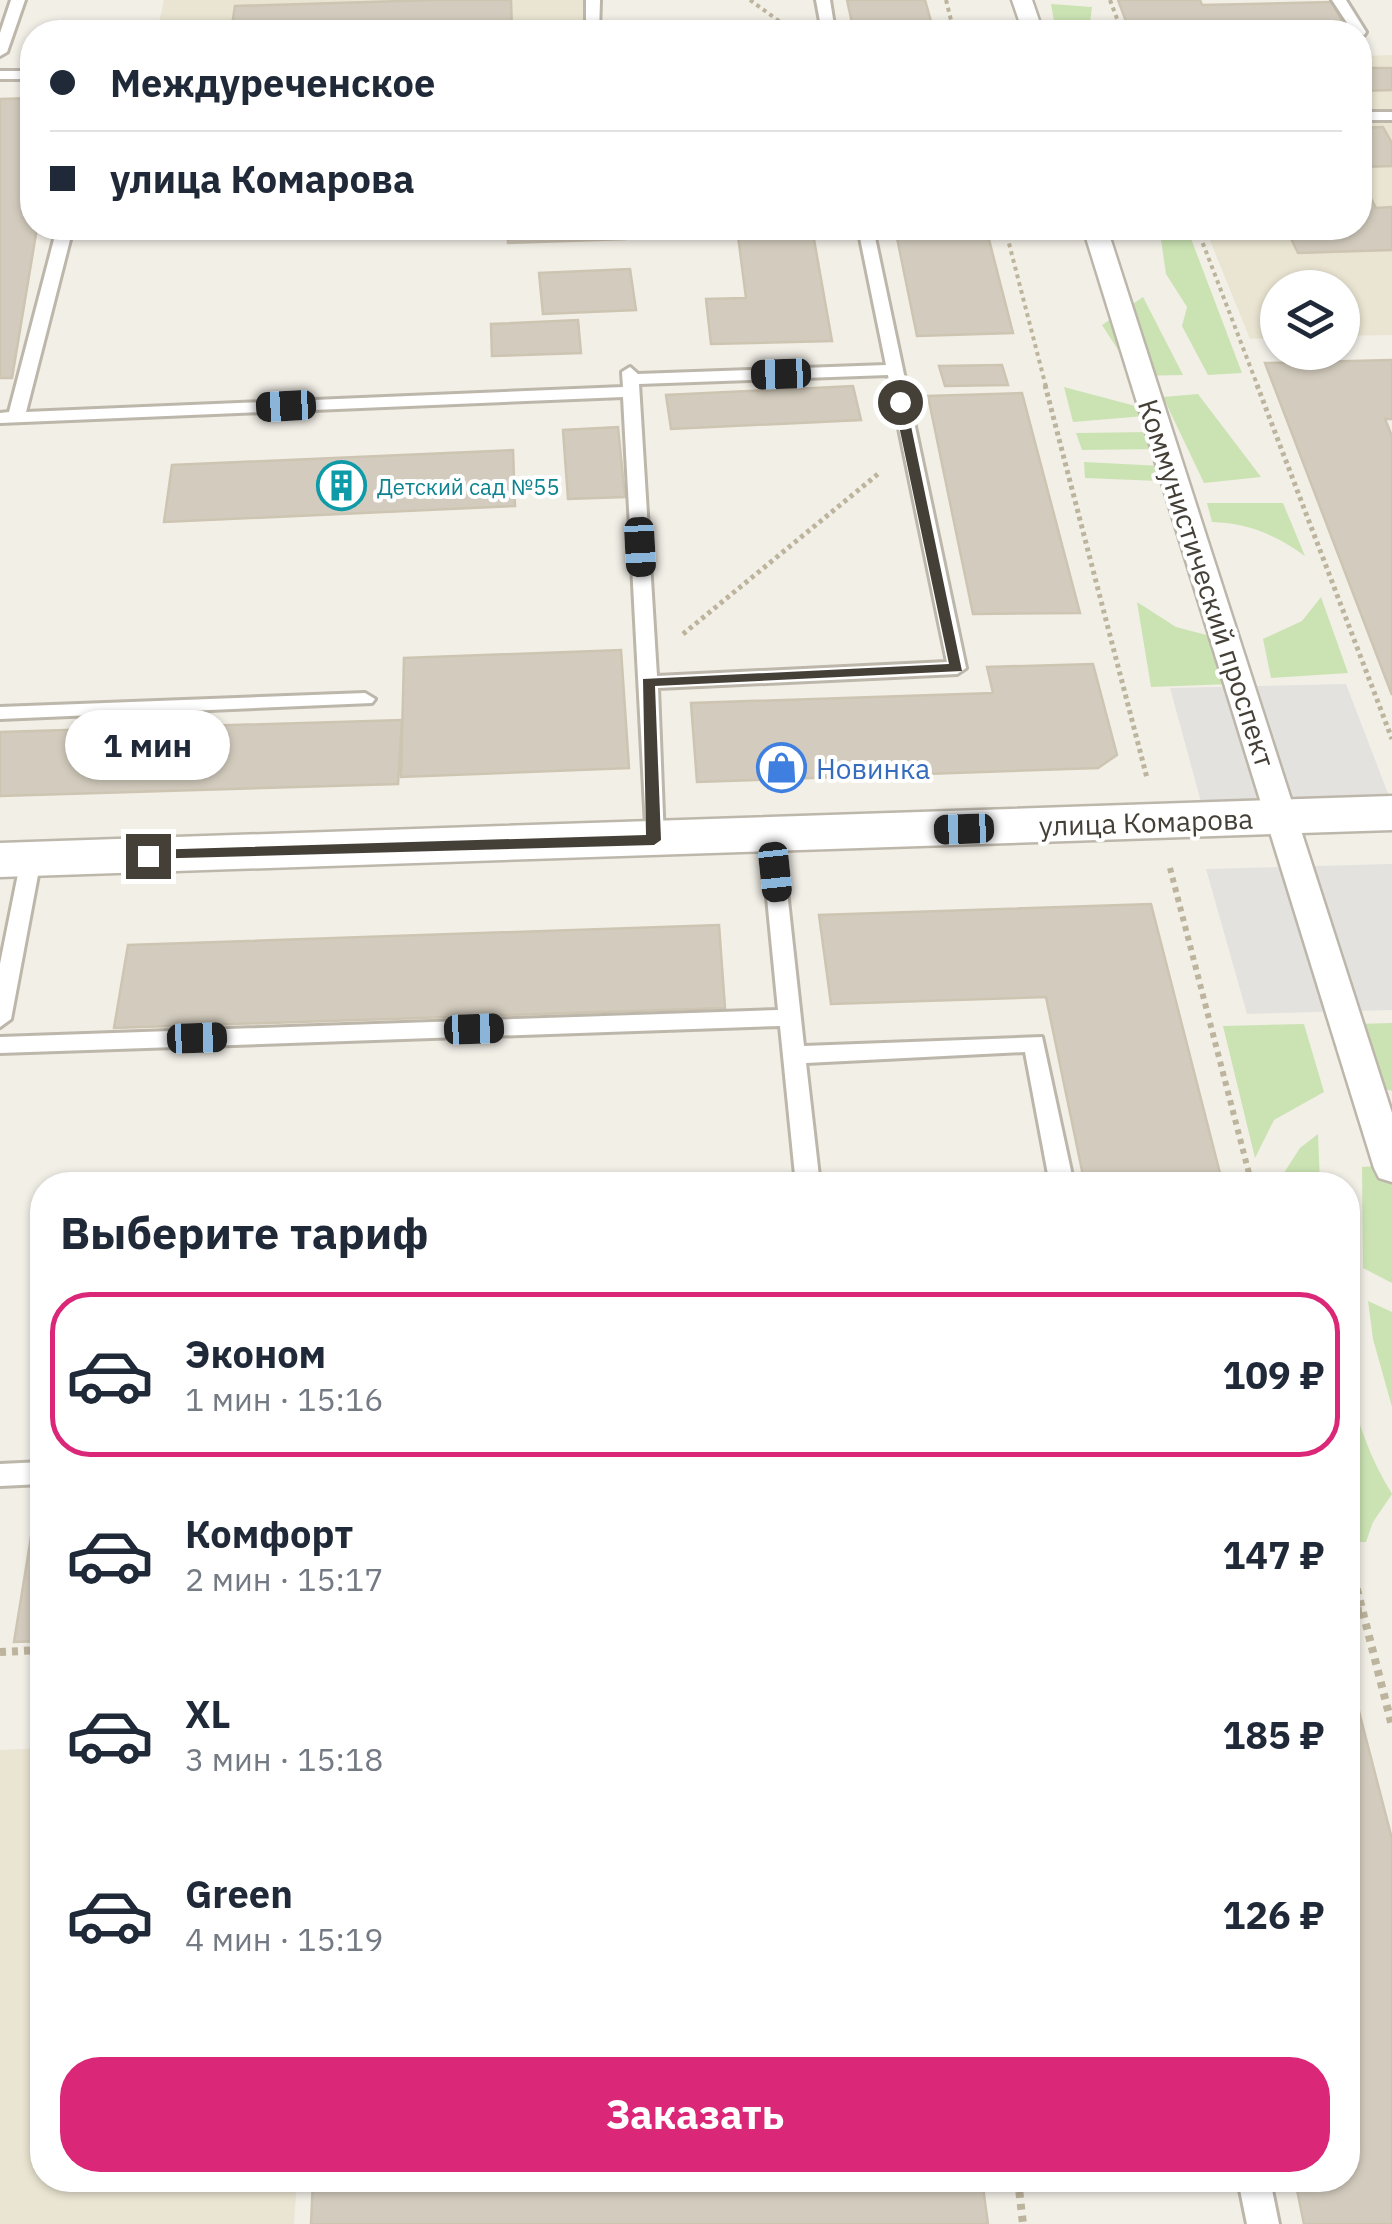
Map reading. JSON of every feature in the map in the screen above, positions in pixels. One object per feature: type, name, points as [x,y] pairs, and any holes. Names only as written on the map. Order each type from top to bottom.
[{"type":"street","name":"Коммунистический проспект","points":[[1098,240],[1392,1168]]},
{"type":"street","name":"улица Комарова","points":[[15,860],[1392,813]]},
{"type":"lane","points":[[0,52],[18,0]]},
{"type":"lane","points":[[61,240],[8,418],[631,381],[893,370]]},
{"type":"lane","points":[[647,673],[957,668],[868,240]]},
{"type":"lane","points":[[631,381],[654,840]]},
{"type":"lane","points":[[0,713],[364,700]]},
{"type":"lane","points":[[771,836],[807,1172]]},
{"type":"lane","points":[[0,1020],[15,860]]},
{"type":"lane","points":[[0,1045],[790,1018]]},
{"type":"lane","points":[[794,1055],[1034,1043],[1059,1172]]},
{"type":"lane","points":[[0,1475],[30,1474]]},
{"type":"lane","points":[[1256,2192],[1263,2224]]},
{"type":"path","points":[[750,0],[778,20]]},
{"type":"path","points":[[1008,240],[1249,1172]]},
{"type":"path","points":[[1202,240],[1392,739]]},
{"type":"path","points":[[647,673],[910,448]]},
{"type":"path","points":[[1360,1603],[1392,1726]]},
{"type":"path","points":[[0,1652],[30,1651]]},
{"type":"path","points":[[1019,2192],[1023,2224]]},
{"type":"shaded area","points":[[164,0],[595,0],[597,20],[160,20]]},
{"type":"shaded area","points":[[1392,55],[1392,335],[1360,336],[1360,270],[1260,270],[1260,339],[1250,339],[1210,240],[1372,240],[1372,56]]},
{"type":"shaded area","points":[[1346,684],[1389,796],[1201,802],[1170,688]]},
{"type":"shaded area","points":[[1392,864],[1392,1010],[1247,1014],[1206,869]]},
{"type":"shaded area","points":[[30,1749],[30,2192],[296,2192],[294,2224],[0,2224],[0,1750]]},
{"type":"green space","points":[[1051,4],[1092,7],[1090,20],[1054,20]]},
{"type":"green space","points":[[1161,240],[1192,240],[1242,373],[1208,375],[1182,326],[1187,307],[1166,274]]},
{"type":"green space","points":[[1143,297],[1183,375],[1135,376],[1102,325]]},
{"type":"green space","points":[[1064,387],[1143,408],[1145,416],[1073,422]]},
{"type":"green space","points":[[1198,394],[1261,477],[1204,483],[1163,397]]},
{"type":"green space","points":[[1151,432],[1159,449],[1082,450],[1076,433]]},
{"type":"green space","points":[[1084,462],[1162,466],[1159,481],[1085,478]]},
{"type":"green space","points":[[1207,503],[1283,503],[1305,556],[1261,532],[1212,522]]},
{"type":"green space","points":[[1321,597],[1348,673],[1271,678],[1263,639],[1302,621]]},
{"type":"green space","points":[[1137,602],[1176,627],[1218,638],[1232,684],[1151,687]]},
{"type":"green space","points":[[1392,1023],[1392,1091],[1376,1086],[1355,1024]]},
{"type":"green space","points":[[1304,1024],[1324,1092],[1274,1120],[1255,1158],[1223,1026]]},
{"type":"green space","points":[[1318,1134],[1319,1172],[1284,1172],[1300,1148]]},
{"type":"green space","points":[[1392,1165],[1392,1283],[1363,1268],[1362,1167]]},
{"type":"green space","points":[[1368,1301],[1392,1312],[1392,1407],[1373,1339]]},
{"type":"green space","points":[[1360,1423],[1392,1494],[1373,1522],[1366,1542],[1360,1542]]},
{"type":"building","points":[[511,0],[512,20],[233,20],[235,6]]},
{"type":"building","points":[[847,0],[925,0],[931,20],[851,20]]},
{"type":"building","points":[[1118,0],[1200,0],[1202,5],[1332,2],[1341,20],[1126,20]]},
{"type":"building","points":[[1372,68],[1392,68],[1392,90],[1372,91]]},
{"type":"building","points":[[20,98],[20,240],[35,240],[12,378],[0,378],[0,99]]},
{"type":"building","points":[[1372,127],[1383,127],[1392,143],[1392,166],[1372,167]]},
{"type":"building","points":[[1372,200],[1376,208],[1392,207],[1392,250],[1298,253],[1292,240],[1372,240]]},
{"type":"building","points":[[508,240],[596,240],[508,243]]},
{"type":"building","points":[[739,240],[814,240],[832,341],[711,344],[706,299],[746,298]]},
{"type":"building","points":[[897,240],[989,240],[1013,333],[917,336]]},
{"type":"building","points":[[630,269],[636,310],[543,314],[539,273]]},
{"type":"building","points":[[578,320],[581,353],[492,356],[491,324]]},
{"type":"building","points":[[1392,360],[1392,419],[1385,419],[1392,436],[1392,695],[1268,370],[1360,370],[1360,361]]},
{"type":"building","points":[[1002,365],[1008,385],[945,386],[939,366]]},
{"type":"building","points":[[853,386],[861,420],[671,429],[666,395]]},
{"type":"building","points":[[1022,393],[1080,613],[973,614],[928,396]]},
{"type":"building","points":[[618,427],[625,497],[568,499],[563,430]]},
{"type":"building","name":"Детский сад №55","points":[[513,450],[515,506],[164,522],[172,465]]},
{"type":"building","points":[[621,650],[629,768],[401,777],[404,658]]},
{"type":"building","points":[[1093,664],[1117,755],[1098,768],[697,782],[691,703],[993,693],[987,667]]},
{"type":"building","points":[[402,720],[398,784],[0,796],[0,732]]},
{"type":"building","points":[[1151,904],[1220,1172],[1082,1172],[1046,997],[831,1004],[819,915]]},
{"type":"building","points":[[719,925],[725,1008],[114,1028],[128,945]]},
{"type":"building","points":[[30,1543],[30,1641],[14,1642]]},
{"type":"building","points":[[1360,1715],[1392,1839],[1392,2224],[1304,2224],[1297,2192],[1360,2192]]},
{"type":"building","points":[[312,2192],[984,2192],[988,2224],[311,2224]]},
{"type":"place","name":"Детский сад №55","points":[[342,486]]},
{"type":"place","name":"Новинка","points":[[781,768]]},
{"type":"route","points":[[148,856],[654,840],[648,682],[957,668],[900,402]]}]
